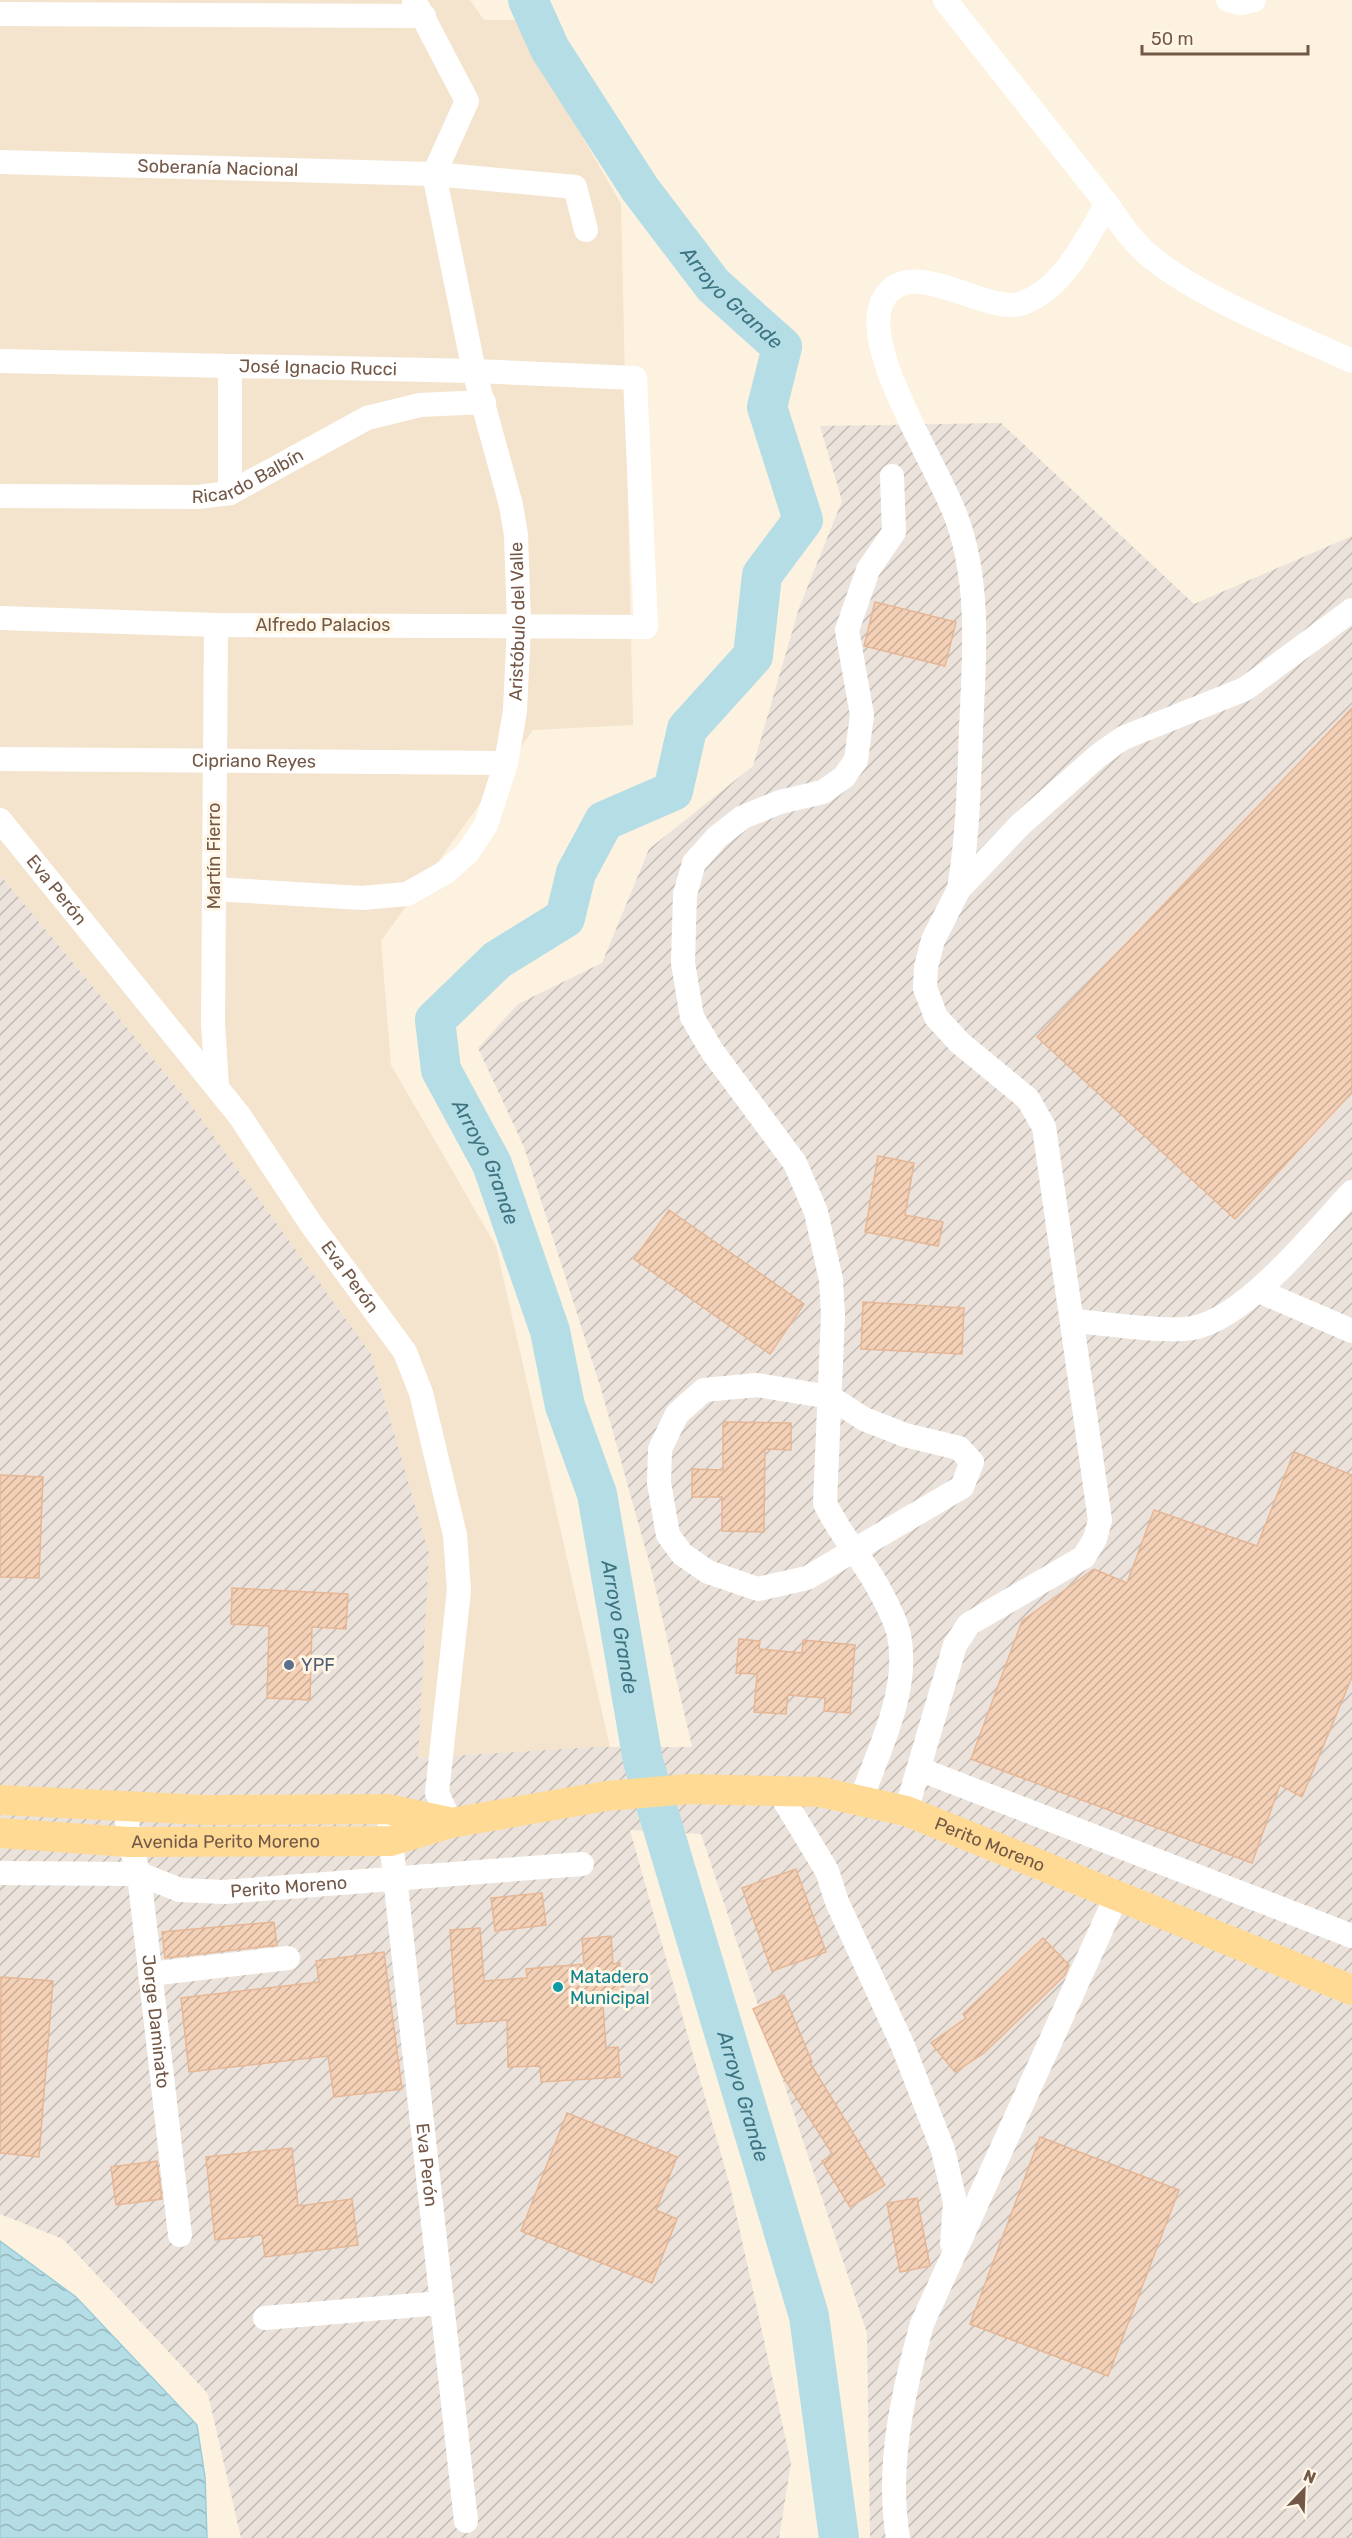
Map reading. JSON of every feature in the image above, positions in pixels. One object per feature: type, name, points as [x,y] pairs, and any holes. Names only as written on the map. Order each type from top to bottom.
[{"type":"main road","name":"Perito Moreno","points":[[606,1796],[689,1789],[821,1792],[906,1811],[1352,1990]]},
{"type":"main road","name":"Avenida Perito Moreno","points":[[0,1833],[129,1842],[391,1841],[451,1823],[606,1796]]},
{"type":"main road","name":"Avenida Perito Moreno","points":[[0,1800],[126,1808],[276,1811],[387,1809],[451,1823]]},
{"type":"street","points":[[945,0],[1107,204],[1125,230],[1160,263],[1205,292],[1352,361]]},
{"type":"street","points":[[1228,0],[1240,3],[1254,0]]},
{"type":"street","points":[[0,14],[419,8],[467,101],[434,174]]},
{"type":"street","name":"Soberanía Nacional","points":[[0,162],[434,174],[576,187],[586,230]]},
{"type":"street","name":"Aristóbulo del Valle","points":[[214,889],[362,898],[407,894],[446,872],[468,852],[486,825],[506,763],[515,711],[519,625],[513,515],[474,371],[434,174]]},
{"type":"street","points":[[959,889],[966,844],[973,694],[973,596],[968,555],[940,476],[896,391],[881,346],[879,318],[884,299],[897,286],[915,281],[942,284],[991,303],[1021,304],[1044,292],[1061,275],[1078,254],[1107,204]]},
{"type":"street","name":"José Ignacio Rucci","points":[[0,361],[474,371],[635,378],[646,627]]},
{"type":"street","points":[[230,366],[230,493]]},
{"type":"street","name":"Ricardo Balbín","points":[[0,496],[198,498],[230,493],[367,418],[420,405],[484,402]]},
{"type":"street","points":[[861,1800],[898,1694],[901,1665],[899,1634],[879,1589],[854,1549],[834,1523],[825,1503],[833,1315],[831,1280],[816,1212],[795,1163],[711,1051],[692,1017],[683,963],[685,894],[694,863],[726,830],[743,817],[780,802],[823,792],[844,777],[856,760],[862,715],[847,630],[868,570],[894,532],[892,476]]},
{"type":"street","points":[[906,1811],[955,1645],[963,1631],[969,1624],[1084,1557],[1095,1539],[1100,1520],[1074,1321],[1044,1126],[1028,1099],[960,1043],[936,1017],[925,987],[926,967],[933,940],[959,889],[1020,825],[1115,744],[1245,689],[1352,610]]},
{"type":"street","name":"Alfredo Palacios","points":[[0,618],[216,625],[646,627]]},
{"type":"street","name":"Martín Fierro","points":[[216,625],[213,1024],[217,1087]]},
{"type":"street","name":"Cipriano Reyes","points":[[0,759],[506,763]]},
{"type":"street","name":"Eva Perón","points":[[0,820],[239,1115],[311,1224],[405,1352],[421,1393],[455,1535],[459,1590],[437,1793],[451,1823]]},
{"type":"street","points":[[1074,1321],[1186,1329],[1212,1322],[1259,1291],[1352,1192]]},
{"type":"street","points":[[1259,1291],[1352,1331]]},
{"type":"street","points":[[757,1385],[830,1397],[864,1419],[895,1431],[959,1448],[972,1462],[962,1487],[807,1578],[758,1589],[708,1572],[682,1554],[668,1535],[659,1483],[660,1449],[677,1414],[704,1390],[757,1385]]},
{"type":"street","points":[[919,1769],[1352,1936]]},
{"type":"street","points":[[778,1790],[827,1871],[837,1902],[903,2046],[943,2150],[955,2202],[951,2261]]},
{"type":"street","name":"Jorge Daminato","points":[[126,1808],[129,1842],[139,1874],[180,2235]]},
{"type":"street","name":"Eva Perón","points":[[387,1809],[466,2521]]},
{"type":"street","name":"Perito Moreno","points":[[0,1873],[139,1874],[180,1890],[224,1892],[582,1864]]},
{"type":"street","points":[[898,2538],[893,2511],[903,2392],[922,2324],[1117,1895]]},
{"type":"street","points":[[150,1974],[288,1958]]},
{"type":"street","points":[[265,2318],[441,2303]]},
{"type":"shaded area","points":[[0,0],[470,0],[484,20],[515,20],[621,204],[633,725],[533,730],[381,941],[391,1065],[496,1246],[610,1747],[417,1758],[429,1554],[188,1101],[0,875]]},
{"type":"shaded area","points":[[1001,423],[1194,604],[1352,536],[1352,2538],[870,2538],[867,2333],[701,1834],[630,1830],[730,2186],[791,2463],[779,2538],[241,2538],[208,2394],[63,2239],[0,2214],[0,875],[188,1101],[371,1354],[429,1554],[418,1758],[594,1747],[692,1747],[651,1569],[601,1389],[524,1147],[478,1048],[518,1004],[602,963],[649,849],[753,766],[799,608],[842,501],[820,426]]},
{"type":"water","points":[[0,2241],[76,2297],[197,2425],[205,2477],[207,2538],[0,2538]]},
{"type":"building","points":[[875,602],[956,622],[945,666],[864,646]]},
{"type":"building","points":[[1352,708],[1352,1092],[1235,1219],[1037,1037]]},
{"type":"building","points":[[878,1156],[914,1163],[905,1215],[943,1222],[938,1246],[865,1232]]},
{"type":"building","points":[[669,1210],[804,1304],[770,1354],[634,1259]]},
{"type":"building","points":[[863,1302],[964,1308],[962,1354],[861,1349]]},
{"type":"building","points":[[723,1422],[791,1423],[791,1450],[765,1449],[764,1532],[722,1531],[722,1497],[692,1497],[692,1469],[723,1470]]},
{"type":"building","points":[[1294,1452],[1352,1475],[1352,1677],[1302,1797],[1280,1785],[1252,1863],[971,1759],[1022,1621],[1094,1569],[1127,1583],[1154,1510],[1257,1546]]},
{"type":"building","points":[[0,1475],[43,1477],[39,1578],[0,1577]]},
{"type":"building","points":[[232,1588],[348,1594],[346,1629],[312,1627],[310,1700],[267,1698],[269,1626],[231,1624]]},
{"type":"building","points":[[739,1639],[760,1641],[759,1649],[802,1653],[803,1640],[855,1645],[850,1713],[824,1711],[825,1698],[788,1695],[786,1714],[754,1712],[757,1674],[736,1673]]},
{"type":"building","points":[[796,1869],[826,1952],[772,1971],[742,1888]]},
{"type":"building","name":"Matadero Municipal","points":[[542,1893],[546,1925],[495,1931],[491,1898]]},
{"type":"building","points":[[274,1922],[277,1945],[165,1958],[162,1932]]},
{"type":"building","points":[[480,1928],[484,1981],[527,1978],[526,1969],[584,1964],[582,1939],[611,1936],[613,1964],[620,1963],[623,2004],[603,2005],[606,2048],[618,2047],[620,2077],[541,2082],[540,2066],[508,2067],[507,2020],[457,2024],[450,1930]]},
{"type":"building","points":[[1043,1938],[1069,1965],[1065,1975],[984,2053],[955,2072],[931,2043],[966,2018],[963,2014]]},
{"type":"building","points":[[384,1952],[402,2089],[334,2097],[328,2056],[189,2072],[181,1998],[319,1982],[316,1961]]},
{"type":"building","points":[[1,1977],[53,1981],[39,2157],[0,2153]]},
{"type":"building","points":[[784,1995],[812,2062],[810,2063],[885,2185],[850,2207],[822,2161],[833,2155],[782,2075],[753,2009]]},
{"type":"building","points":[[567,2113],[677,2157],[656,2210],[677,2219],[652,2283],[521,2231]]},
{"type":"building","points":[[1040,2137],[1179,2190],[1108,2376],[970,2324]]},
{"type":"building","points":[[292,2148],[298,2206],[352,2199],[358,2245],[265,2257],[262,2235],[215,2240],[206,2157]]},
{"type":"building","points":[[157,2161],[162,2199],[116,2205],[111,2167]]},
{"type":"building","points":[[917,2198],[930,2266],[900,2272],[887,2203]]},
{"type":"waterway","name":"Arroyo Grande","points":[[528,0],[550,49],[640,189],[713,285],[782,347],[767,407],[803,520],[762,575],[753,656],[687,729],[673,791],[604,821],[576,873],[565,918],[497,960],[435,1020],[441,1070],[492,1164],[550,1331],[565,1406],[597,1494],[643,1761],[809,2316],[839,2538]]},
{"type":"place","name":"YPF","points":[[289,1665]]},
{"type":"place","name":"Matadero Municipal","points":[[558,1987]]}]
